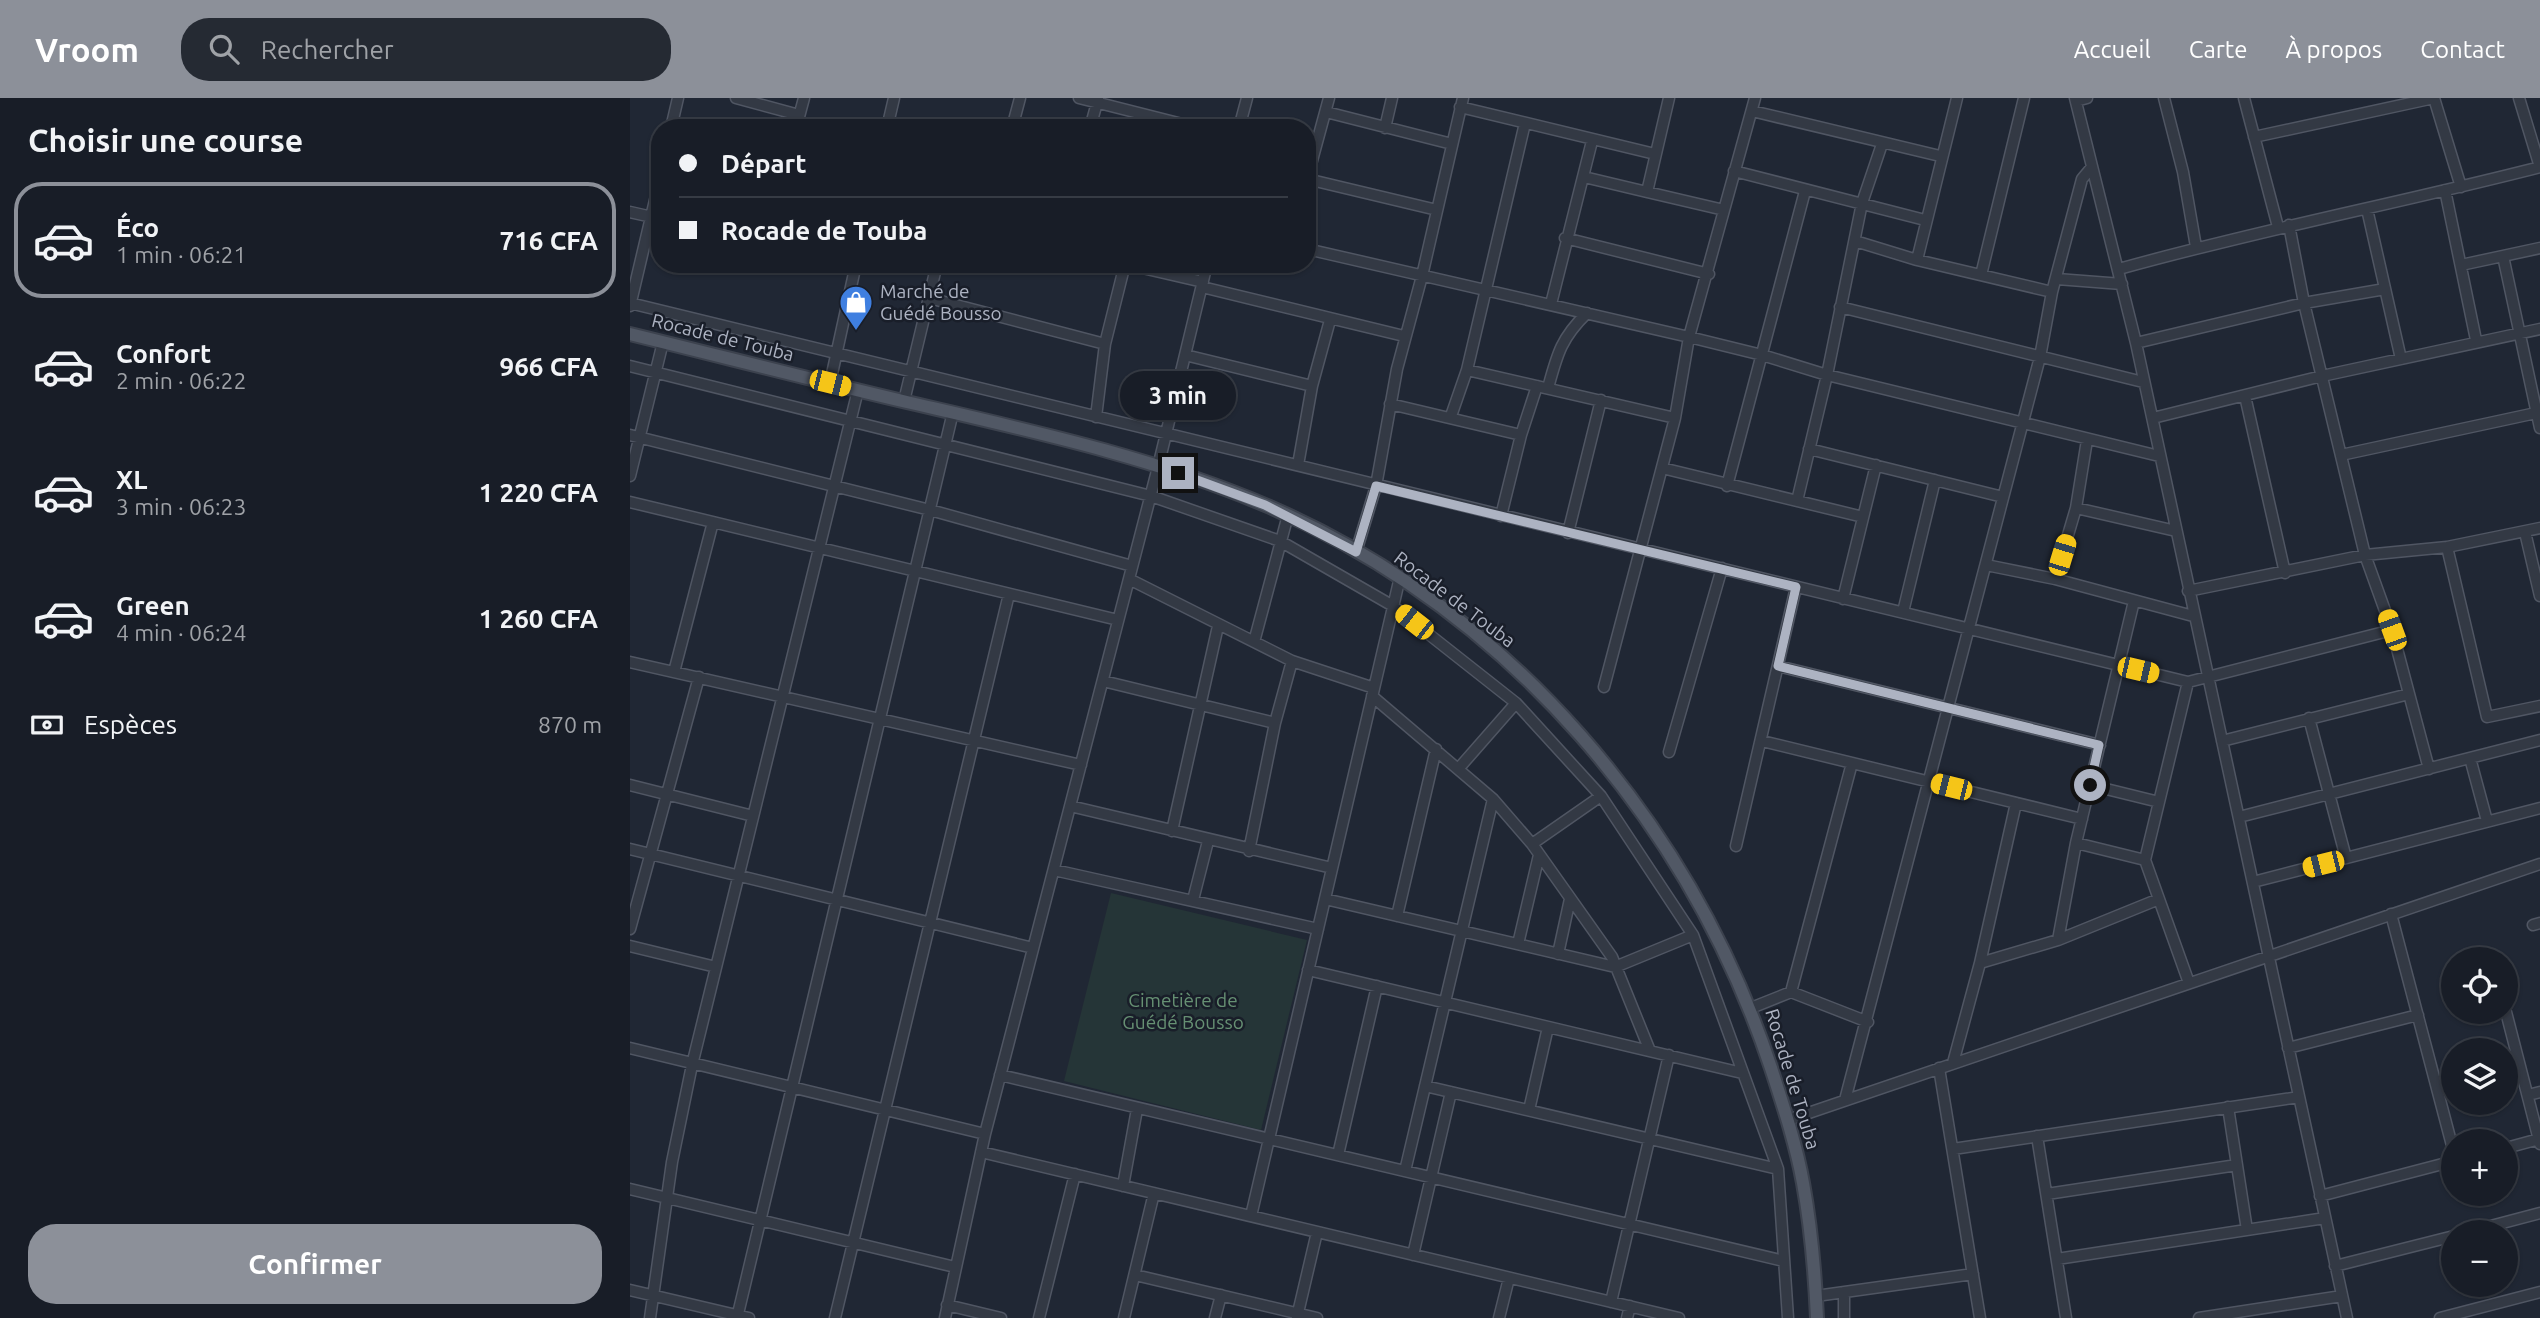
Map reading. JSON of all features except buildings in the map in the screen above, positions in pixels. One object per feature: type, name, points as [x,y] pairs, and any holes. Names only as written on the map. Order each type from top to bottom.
[{"type":"main road","name":"Rocade de Touba","points":[[630,334],[953,412],[1158,467],[1288,515],[1400,577],[1490,646],[1594,749],[1658,832],[1691,886],[1751,1008],[1788,1119],[1803,1182],[1817,1318]]},
{"type":"street","points":[[673,119],[678,98]]},
{"type":"street","points":[[736,98],[799,116]]},
{"type":"street","points":[[798,119],[804,98]]},
{"type":"street","points":[[889,119],[894,98]]},
{"type":"street","points":[[1014,119],[1020,98]]},
{"type":"street","points":[[1079,98],[1097,100],[1152,119]]},
{"type":"street","points":[[1241,119],[1247,98]]},
{"type":"street","points":[[1316,147],[1329,98]]},
{"type":"street","points":[[1385,128],[1392,98]]},
{"type":"street","points":[[1647,192],[1669,98]]},
{"type":"street","points":[[1604,687],[1675,418],[1689,337],[1709,274],[1755,98]]},
{"type":"street","points":[[1917,260],[1940,156],[1957,98]]},
{"type":"street","points":[[1981,275],[2024,98]]},
{"type":"street","points":[[2087,98],[2076,99],[2153,418],[2193,616],[2347,1318]]},
{"type":"street","points":[[2164,98],[2183,173],[2196,247]]},
{"type":"street","points":[[2244,98],[2278,227]]},
{"type":"street","points":[[2254,137],[2434,98],[2461,187]]},
{"type":"street","points":[[2119,269],[2278,227],[2367,209],[2540,167],[2519,98]]},
{"type":"street","points":[[1092,119],[1097,100]]},
{"type":"street","points":[[1356,552],[1376,486],[1405,335],[1422,276],[1462,103],[1525,123],[1655,155]]},
{"type":"street","points":[[1752,111],[1940,156]]},
{"type":"street","points":[[1326,112],[1452,144]]},
{"type":"street","points":[[1451,416],[1467,370],[1525,123]]},
{"type":"street","points":[[1551,304],[1565,238],[1592,141]]},
{"type":"street","points":[[1797,501],[1827,375],[1862,202],[1882,144]]},
{"type":"street","points":[[1845,1100],[1868,1022],[2040,356],[2052,292],[2082,179],[2092,167]]},
{"type":"street","points":[[1734,171],[1925,220]]},
{"type":"street","points":[[1584,177],[1724,210]]},
{"type":"street","points":[[1316,181],[1437,210]]},
{"type":"street","points":[[2445,190],[2476,340]]},
{"type":"street","points":[[1727,486],[1805,191]]},
{"type":"street","points":[[2367,209],[2401,359]]},
{"type":"street","points":[[630,212],[651,216]]},
{"type":"street","points":[[651,220],[630,304],[2188,682],[2392,630]]},
{"type":"street","points":[[2289,225],[2304,303],[2365,555],[2392,630],[2429,769]]},
{"type":"street","points":[[1565,238],[1709,274]]},
{"type":"street","points":[[1855,241],[1917,260],[2052,292]]},
{"type":"street","points":[[2461,265],[2540,248]]},
{"type":"street","points":[[1316,251],[1689,337],[1827,375],[2159,456]]},
{"type":"street","points":[[2503,256],[2540,428]]},
{"type":"street","points":[[830,383],[854,273]]},
{"type":"street","points":[[904,401],[935,273]]},
{"type":"street","points":[[1096,417],[1105,344],[1123,273]]},
{"type":"street","points":[[1160,273],[1330,320],[1405,335]]},
{"type":"street","points":[[945,1318],[985,1134],[1151,496],[1205,273]]},
{"type":"street","points":[[2057,279],[2122,284]]},
{"type":"street","points":[[2136,343],[2304,303],[2385,289]]},
{"type":"street","points":[[929,298],[1105,344]]},
{"type":"street","points":[[1840,307],[2143,382]]},
{"type":"street","points":[[1501,516],[1521,435],[1567,332],[1587,313]]},
{"type":"street","points":[[1298,465],[1312,386],[1330,320]]},
{"type":"street","points":[[2153,418],[2476,340],[2540,329]]},
{"type":"street","points":[[630,476],[635,436],[663,342]]},
{"type":"street","points":[[1185,355],[1312,386]]},
{"type":"street","points":[[630,366],[1151,496],[1280,541],[1394,606],[1516,704],[1601,796],[1693,935],[1777,1169],[1788,1318]]},
{"type":"street","points":[[1467,370],[1675,418]]},
{"type":"street","points":[[650,1318],[667,1198],[692,1065],[858,390]]},
{"type":"street","points":[[2245,396],[2285,573]]},
{"type":"street","points":[[1568,533],[1601,400]]},
{"type":"street","points":[[1390,404],[1451,416],[1521,435]]},
{"type":"street","points":[[737,1317],[953,412]]},
{"type":"street","points":[[2341,455],[2536,413]]},
{"type":"street","points":[[635,436],[930,510],[1132,566]]},
{"type":"street","points":[[2055,579],[2076,508],[2087,440]]},
{"type":"street","points":[[1809,449],[2003,497]]},
{"type":"street","points":[[1843,599],[1876,465]]},
{"type":"street","points":[[1661,468],[1863,517]]},
{"type":"street","points":[[1902,612],[1935,480]]},
{"type":"street","points":[[630,502],[1118,621]]},
{"type":"street","points":[[2076,508],[2176,531]]},
{"type":"street","points":[[1254,642],[1288,515]]},
{"type":"street","points":[[674,672],[713,522]]},
{"type":"street","points":[[2188,591],[2365,555],[2447,547],[2540,528]]},
{"type":"street","points":[[2525,532],[2540,596]]},
{"type":"street","points":[[2447,547],[2487,717],[2540,706]]},
{"type":"street","points":[[1986,565],[2055,579],[2193,616]]},
{"type":"street","points":[[1669,752],[1722,568]]},
{"type":"street","points":[[1251,1216],[1400,577]]},
{"type":"street","points":[[1129,579],[1292,661],[1373,692],[1459,768],[1493,799],[1532,844],[1612,957],[1650,1051]]},
{"type":"street","points":[[1736,846],[1796,587]]},
{"type":"street","points":[[835,1318],[1009,594]]},
{"type":"street","points":[[2058,940],[2076,843],[2134,601]]},
{"type":"street","points":[[1172,831],[1198,704],[1218,626]]},
{"type":"street","points":[[1249,851],[1275,723],[1292,661]]},
{"type":"street","points":[[630,662],[1081,765]]},
{"type":"street","points":[[1778,666],[2099,745]]},
{"type":"street","points":[[630,929],[699,677]]},
{"type":"street","points":[[1103,681],[1275,723]]},
{"type":"street","points":[[2188,682],[2145,860],[2189,983]]},
{"type":"street","points":[[2222,741],[2409,694]]},
{"type":"street","points":[[1459,768],[1516,704]]},
{"type":"street","points":[[2309,718],[2346,858]]},
{"type":"street","points":[[2239,817],[2540,740]]},
{"type":"street","points":[[1762,741],[2082,819]]},
{"type":"street","points":[[1397,916],[1436,749]]},
{"type":"street","points":[[2470,758],[2487,821]]},
{"type":"street","points":[[1791,992],[1852,763]]},
{"type":"street","points":[[630,785],[753,816]]},
{"type":"street","points":[[2090,785],[2159,802]]},
{"type":"street","points":[[1532,844],[1601,796]]},
{"type":"street","points":[[1405,1171],[1493,799]]},
{"type":"street","points":[[1953,1063],[1980,963],[2016,803]]},
{"type":"street","points":[[1070,806],[1249,851],[1332,868]]},
{"type":"street","points":[[2253,882],[2540,808]]},
{"type":"street","points":[[1193,900],[1208,841]]},
{"type":"street","points":[[2076,843],[2145,860]]},
{"type":"street","points":[[630,849],[1034,948]]},
{"type":"street","points":[[1518,944],[1539,855]]},
{"type":"street","points":[[1788,1119],[2540,864]]},
{"type":"street","points":[[1054,870],[1318,929]]},
{"type":"street","points":[[1325,899],[1615,967],[1693,935]]},
{"type":"street","points":[[1558,954],[1570,899]]},
{"type":"street","points":[[1980,963],[2058,940],[2159,899]]},
{"type":"street","points":[[2391,914],[2448,1129]]},
{"type":"street","points":[[630,946],[716,967]]},
{"type":"street","points":[[1308,970],[1742,1073]]},
{"type":"street","points":[[1338,1155],[1377,986]]},
{"type":"street","points":[[1751,1008],[1791,992],[1868,1022]]},
{"type":"street","points":[[2288,1048],[2418,1015]]},
{"type":"street","points":[[2509,1024],[2539,1142],[2518,1145]]},
{"type":"street","points":[[1529,1110],[1548,1027]]},
{"type":"street","points":[[630,1048],[884,1112],[985,1134]]},
{"type":"street","points":[[1611,1302],[1669,1055]]},
{"type":"street","points":[[1939,1068],[1980,1318]]},
{"type":"street","points":[[1000,1075],[1784,1261]]},
{"type":"street","points":[[1425,1086],[1777,1169]]},
{"type":"street","points":[[1413,1255],[1451,1092]]},
{"type":"street","points":[[2528,1095],[2540,1092]]},
{"type":"street","points":[[1953,1149],[2299,1097]]},
{"type":"street","points":[[2228,1107],[2247,1230]]},
{"type":"street","points":[[1123,1186],[1137,1109]]},
{"type":"street","points":[[2037,1136],[2066,1318]]},
{"type":"street","points":[[981,1152],[1679,1318]]},
{"type":"street","points":[[2319,1196],[2441,1164]]},
{"type":"street","points":[[2046,1194],[2237,1165]]},
{"type":"street","points":[[1039,1318],[1075,1174]]},
{"type":"street","points":[[630,1189],[955,1267]]},
{"type":"street","points":[[1124,1318],[1154,1193]]},
{"type":"street","points":[[2513,1220],[2540,1213]]},
{"type":"street","points":[[2057,1259],[2325,1218]]},
{"type":"street","points":[[1298,1316],[1317,1232]]},
{"type":"street","points":[[2335,1266],[2441,1239]]},
{"type":"street","points":[[1816,1296],[1973,1274]]},
{"type":"street","points":[[1135,1275],[1298,1316],[1317,1318]]},
{"type":"street","points":[[1499,1318],[1509,1278]]},
{"type":"street","points":[[630,1290],[749,1318]]},
{"type":"street","points":[[1844,1292],[1844,1318]]},
{"type":"street","points":[[2440,1318],[2540,1292]]},
{"type":"street","points":[[1215,1318],[1221,1295]]},
{"type":"street","points":[[2199,1318],[2342,1296]]},
{"type":"street","points":[[947,1305],[1001,1318]]},
{"type":"street","points":[[1627,1318],[1630,1306]]},
{"type":"green space","name":"Cimetière de Guédé Bousso","points":[[1111,893],[1307,940],[1261,1130],[1064,1081]]},
{"type":"place","name":"Marché de Guédé Bousso","points":[[856,332]]},
{"type":"route","points":[[1178,473],[1288,515],[1356,552],[1376,486],[1796,587],[1778,666],[2099,745],[2090,785]]}]
